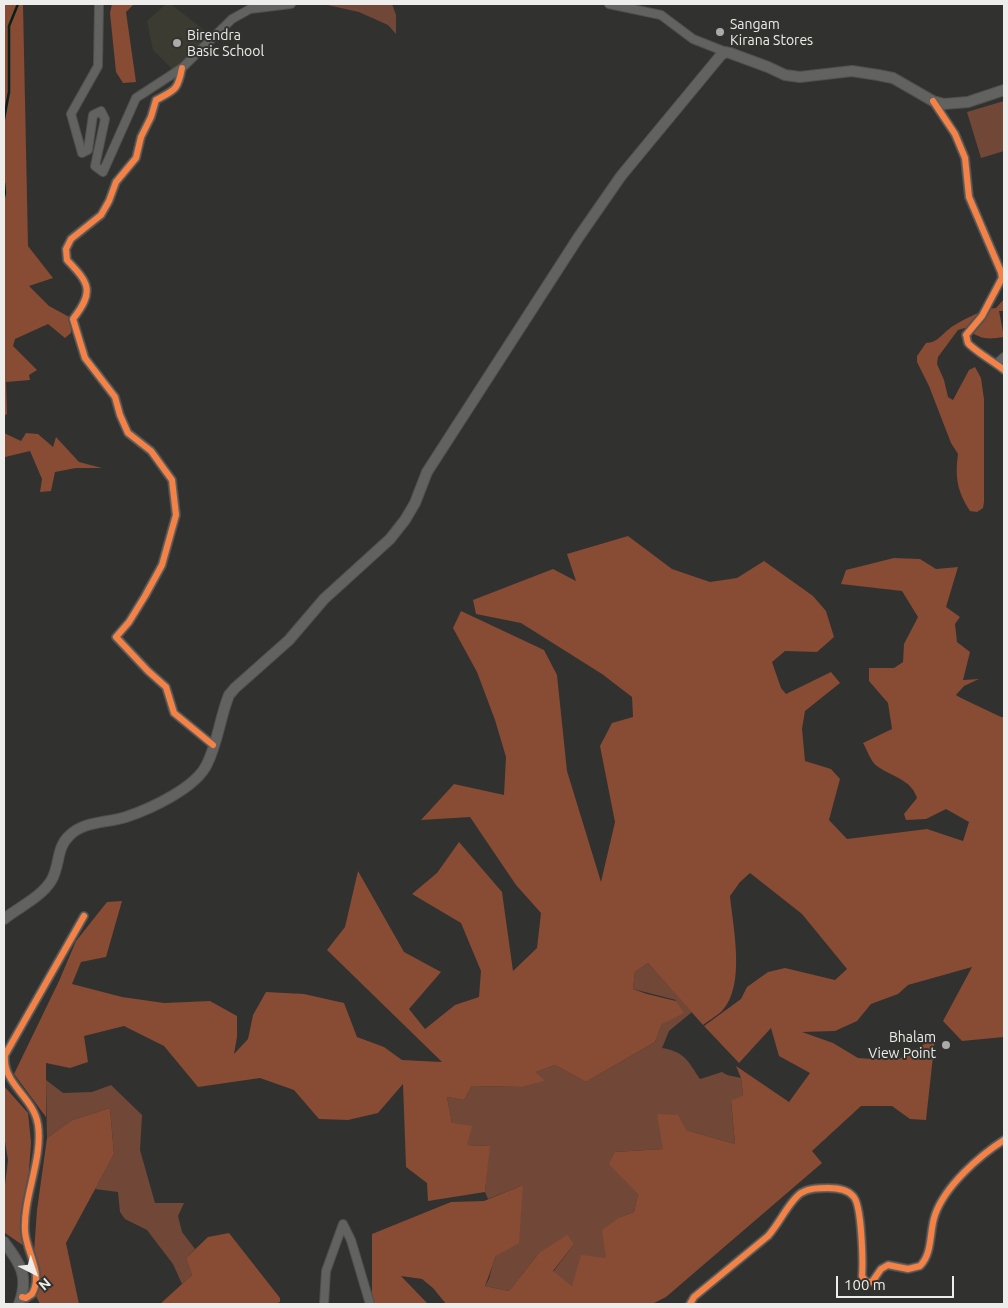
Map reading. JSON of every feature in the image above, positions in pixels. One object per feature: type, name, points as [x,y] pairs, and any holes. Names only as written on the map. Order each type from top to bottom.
[{"type":"main road","points":[[4,919],[37,896],[51,881],[56,872],[63,842],[69,836],[84,826],[126,817],[151,806],[184,789],[205,768],[226,702],[235,688],[289,640],[324,599],[390,539],[405,520],[415,503],[427,472],[578,238],[621,176],[717,58],[726,52],[785,75],[800,77],[852,72],[878,75],[892,78],[933,102],[944,104],[968,102],[1004,90]]},
{"type":"main road","points":[[4,1242],[15,1256],[24,1275],[25,1286],[21,1300]]},
{"type":"street","points":[[99,4],[98,66],[71,114],[82,153],[88,150],[93,115],[101,111],[105,119],[96,166],[103,172],[136,98],[182,68],[232,19],[250,9],[291,4]]},
{"type":"street","points":[[609,4],[661,15],[693,39],[726,52]]},
{"type":"street","points":[[182,68],[175,90],[156,100],[151,117],[141,137],[136,158],[116,182],[109,201],[100,215],[71,239],[66,249],[67,260],[83,277],[88,292],[84,306],[73,319],[85,358],[115,397],[128,433],[152,451],[172,480],[176,515],[162,565],[145,596],[116,637],[166,687],[174,713],[213,744]]},
{"type":"street","points":[[933,102],[955,134],[965,158],[969,197],[1002,278],[982,316],[966,335],[968,342],[974,349],[1004,370]]},
{"type":"street","points":[[996,364],[1004,357]]},
{"type":"street","points":[[21,1300],[32,1294],[36,1283],[34,1261],[25,1230],[38,1126],[31,1105],[11,1082],[6,1072],[5,1055],[84,916]]},
{"type":"street","points":[[690,1304],[694,1296],[778,1226],[797,1196],[812,1189],[842,1190],[849,1192],[855,1197],[858,1204],[862,1276],[866,1282],[872,1282],[881,1269],[888,1265],[908,1269],[920,1266],[926,1256],[935,1214],[943,1199],[966,1171],[1004,1140]]},
{"type":"street","points":[[324,1304],[326,1270],[343,1224],[351,1240],[370,1304]]},
{"type":"shaded area","points":[[4,4],[23,4],[28,246],[53,278],[29,286],[49,306],[73,319],[71,333],[65,338],[48,324],[15,339],[13,346],[37,370],[29,375],[30,380],[6,382],[7,414],[4,416]]},
{"type":"shaded area","points":[[112,4],[134,4],[126,12],[136,82],[123,83],[116,72],[110,13]]},
{"type":"shaded area","name":"Birendra Basic School","points":[[166,4],[171,4],[210,35],[189,59],[174,71],[153,50],[147,21]]},
{"type":"shaded area","points":[[323,4],[392,4],[396,15],[396,34],[388,25],[359,12]]},
{"type":"shaded area","points":[[1004,101],[1004,151],[981,158],[967,112]]},
{"type":"shaded area","points":[[1004,299],[1004,311],[999,311],[1004,337],[983,338],[965,328],[958,330],[938,357],[937,364],[944,380],[948,397],[953,400],[969,370],[975,367],[981,378],[984,399],[984,502],[983,508],[977,512],[970,511],[962,497],[958,484],[958,454],[951,443],[929,386],[917,362],[917,356],[926,343],[936,340],[965,319],[985,310],[996,308]]},
{"type":"shaded area","points":[[4,433],[21,441],[26,433],[38,434],[53,447],[56,437],[79,462],[102,468],[76,468],[55,472],[51,491],[40,492],[42,479],[30,451],[5,457]]},
{"type":"shaded area","points":[[628,536],[672,569],[710,582],[737,578],[764,561],[813,596],[826,611],[834,637],[817,652],[785,651],[772,662],[781,688],[786,694],[831,672],[840,683],[805,711],[802,729],[805,761],[831,769],[840,779],[829,820],[847,839],[927,829],[963,841],[969,822],[946,809],[926,819],[906,820],[904,814],[917,798],[914,792],[906,782],[875,764],[863,743],[892,729],[888,703],[869,681],[869,668],[894,668],[903,662],[904,644],[918,617],[902,591],[841,584],[846,570],[894,558],[920,559],[936,569],[958,567],[946,607],[960,617],[955,624],[957,642],[970,652],[963,680],[979,679],[964,686],[956,695],[1004,717],[1004,1037],[962,1041],[943,1021],[972,967],[908,985],[898,994],[871,1004],[857,1021],[835,1031],[802,1032],[833,1043],[858,1058],[872,1059],[899,1059],[935,1038],[926,1120],[910,1119],[892,1106],[861,1106],[812,1151],[822,1163],[666,1297],[652,1304],[446,1304],[433,1288],[422,1279],[401,1276],[428,1304],[372,1304],[372,1234],[451,1202],[484,1201],[523,1185],[519,1243],[496,1256],[485,1286],[509,1291],[539,1253],[567,1235],[574,1244],[553,1271],[572,1286],[581,1255],[606,1258],[602,1230],[620,1217],[634,1212],[638,1194],[609,1164],[615,1152],[663,1149],[657,1114],[678,1115],[686,1130],[735,1144],[731,1101],[743,1095],[741,1078],[736,1066],[789,1102],[810,1073],[779,1056],[771,1028],[739,1063],[704,1026],[741,999],[747,987],[768,972],[785,968],[835,980],[847,969],[802,914],[750,873],[740,882],[730,896],[735,940],[736,972],[734,987],[729,1000],[718,1015],[703,1025],[648,963],[635,972],[633,989],[676,1001],[684,1013],[662,1024],[655,1042],[586,1082],[555,1065],[536,1072],[545,1081],[523,1087],[472,1086],[464,1100],[447,1097],[452,1123],[472,1126],[467,1145],[490,1146],[485,1192],[428,1201],[427,1183],[406,1167],[403,1084],[378,1113],[348,1120],[319,1119],[294,1090],[260,1078],[198,1087],[164,1046],[124,1026],[84,1036],[88,1062],[70,1068],[46,1063],[46,1117],[14,1074],[76,941],[107,902],[122,901],[106,957],[81,962],[72,984],[122,997],[164,1003],[210,1001],[237,1016],[237,1037],[234,1054],[248,1039],[253,1015],[266,992],[304,994],[344,1003],[357,1037],[384,1047],[402,1060],[442,1062],[327,950],[345,927],[358,871],[404,952],[441,972],[409,1009],[425,1029],[455,1005],[479,997],[481,971],[461,923],[412,894],[437,873],[459,842],[502,892],[513,971],[537,948],[541,913],[516,885],[470,817],[421,820],[454,784],[504,795],[506,757],[495,720],[477,672],[453,628],[461,611],[544,650],[557,675],[567,771],[601,882],[615,822],[600,746],[612,723],[633,717],[632,697],[602,674],[521,623],[476,614],[473,600],[553,569],[576,581],[567,554]]},
{"type":"shaded area","points":[[648,963],[692,1012],[669,1031],[662,1048],[676,1052],[685,1058],[700,1079],[722,1072],[741,1078],[743,1095],[731,1102],[735,1144],[686,1130],[664,1149],[615,1152],[638,1194],[634,1212],[620,1217],[606,1258],[572,1286],[553,1272],[574,1244],[539,1253],[509,1291],[485,1286],[523,1185],[488,1199],[485,1192],[489,1146],[467,1145],[452,1123],[447,1097],[464,1100],[472,1086],[523,1087],[544,1081],[536,1072],[555,1065],[586,1082],[655,1042],[662,1024],[676,1000],[633,989],[635,972]]},
{"type":"shaded area","points":[[46,1080],[63,1093],[92,1092],[111,1085],[142,1115],[140,1150],[155,1203],[184,1203],[178,1216],[182,1232],[195,1249],[186,1258],[192,1275],[182,1284],[173,1264],[147,1230],[125,1219],[120,1212],[118,1192],[95,1189],[114,1154],[110,1108],[72,1120],[47,1138]]},
{"type":"shaded area","points":[[4,1086],[28,1113],[31,1142],[24,1246],[5,1233],[4,1225],[4,1193],[8,1160],[4,1136]]},
{"type":"shaded area","points":[[110,1108],[114,1154],[66,1243],[79,1304],[40,1304],[34,1292],[34,1252],[37,1210],[47,1138],[72,1120]]},
{"type":"shaded area","points":[[229,1233],[280,1298],[280,1302],[275,1304],[160,1304],[192,1275],[186,1258],[208,1237]]},
{"type":"waterway","points":[[4,119],[9,92],[9,26],[18,4]]},
{"type":"waterway","points":[[4,183],[4,197]]},
{"type":"cycle path","points":[[182,68],[175,88],[156,100],[151,117],[141,137],[136,158],[116,182],[101,215],[71,239],[66,249],[67,260],[80,275],[86,288],[87,294],[73,319],[85,358],[115,397],[128,433],[151,451],[172,480],[176,515],[162,565],[129,622],[116,637],[166,687],[174,713],[213,745]]},
{"type":"cycle path","points":[[933,101],[955,134],[965,158],[969,197],[1002,278],[982,316],[966,335],[967,341],[974,349],[1004,370]]},
{"type":"cycle path","points":[[22,1297],[26,1298],[32,1294],[36,1278],[26,1239],[25,1218],[36,1165],[39,1138],[35,1115],[31,1106],[8,1074],[5,1065],[5,1055],[84,916]]},
{"type":"cycle path","points":[[690,1304],[694,1297],[768,1236],[788,1207],[801,1193],[814,1189],[841,1189],[851,1194],[856,1201],[861,1234],[862,1276],[866,1282],[872,1282],[881,1269],[888,1265],[908,1269],[920,1266],[929,1249],[935,1215],[946,1193],[974,1163],[1004,1140]]},
{"type":"place","name":"Sangam Kirana Stores","points":[[720,32]]},
{"type":"place","name":"Birendra Basic School","points":[[177,43]]},
{"type":"place","name":"Bhalam View Point","points":[[946,1045]]}]
